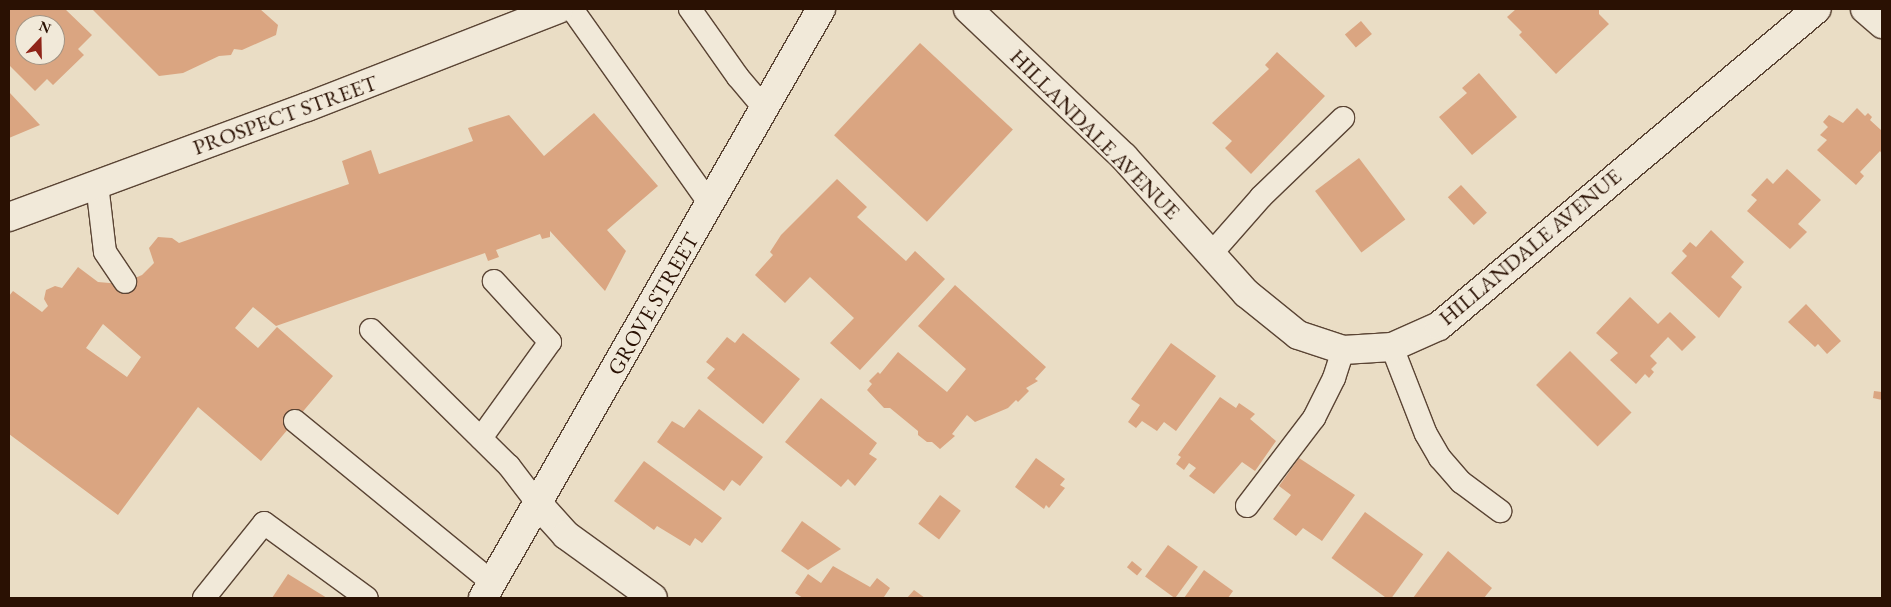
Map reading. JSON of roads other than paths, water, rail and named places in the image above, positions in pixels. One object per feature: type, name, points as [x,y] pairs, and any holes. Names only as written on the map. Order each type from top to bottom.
[{"type":"street","name":"PROSPECT STREET","points":[[9,217],[559,9]]},
{"type":"street","name":"GROVE STREET","points":[[488,590],[821,9]]},
{"type":"street","name":"HILLANDALE AVENUE","points":[[968,9],[1124,156],[1246,293],[1298,335],[1343,350],[1392,347],[1439,326],[1817,9]]},
{"type":"street","points":[[1865,9],[1882,24]]},
{"type":"street","points":[[538,504],[566,535],[652,598]]},
{"type":"lane","points":[[572,9],[710,204]]},
{"type":"lane","points":[[690,9],[738,77],[764,109]]},
{"type":"lane","points":[[1211,254],[1261,197],[1343,118]]},
{"type":"lane","points":[[97,184],[105,252],[126,282]]},
{"type":"lane","points":[[480,438],[550,342],[494,281]]},
{"type":"lane","points":[[371,330],[509,466],[538,504]]},
{"type":"lane","points":[[1392,347],[1426,434],[1440,458],[1461,482],[1500,511]]},
{"type":"lane","points":[[1247,506],[1314,418],[1334,378],[1343,350]]},
{"type":"lane","points":[[295,421],[488,590]]},
{"type":"lane","points":[[204,598],[264,523],[367,598]]}]
